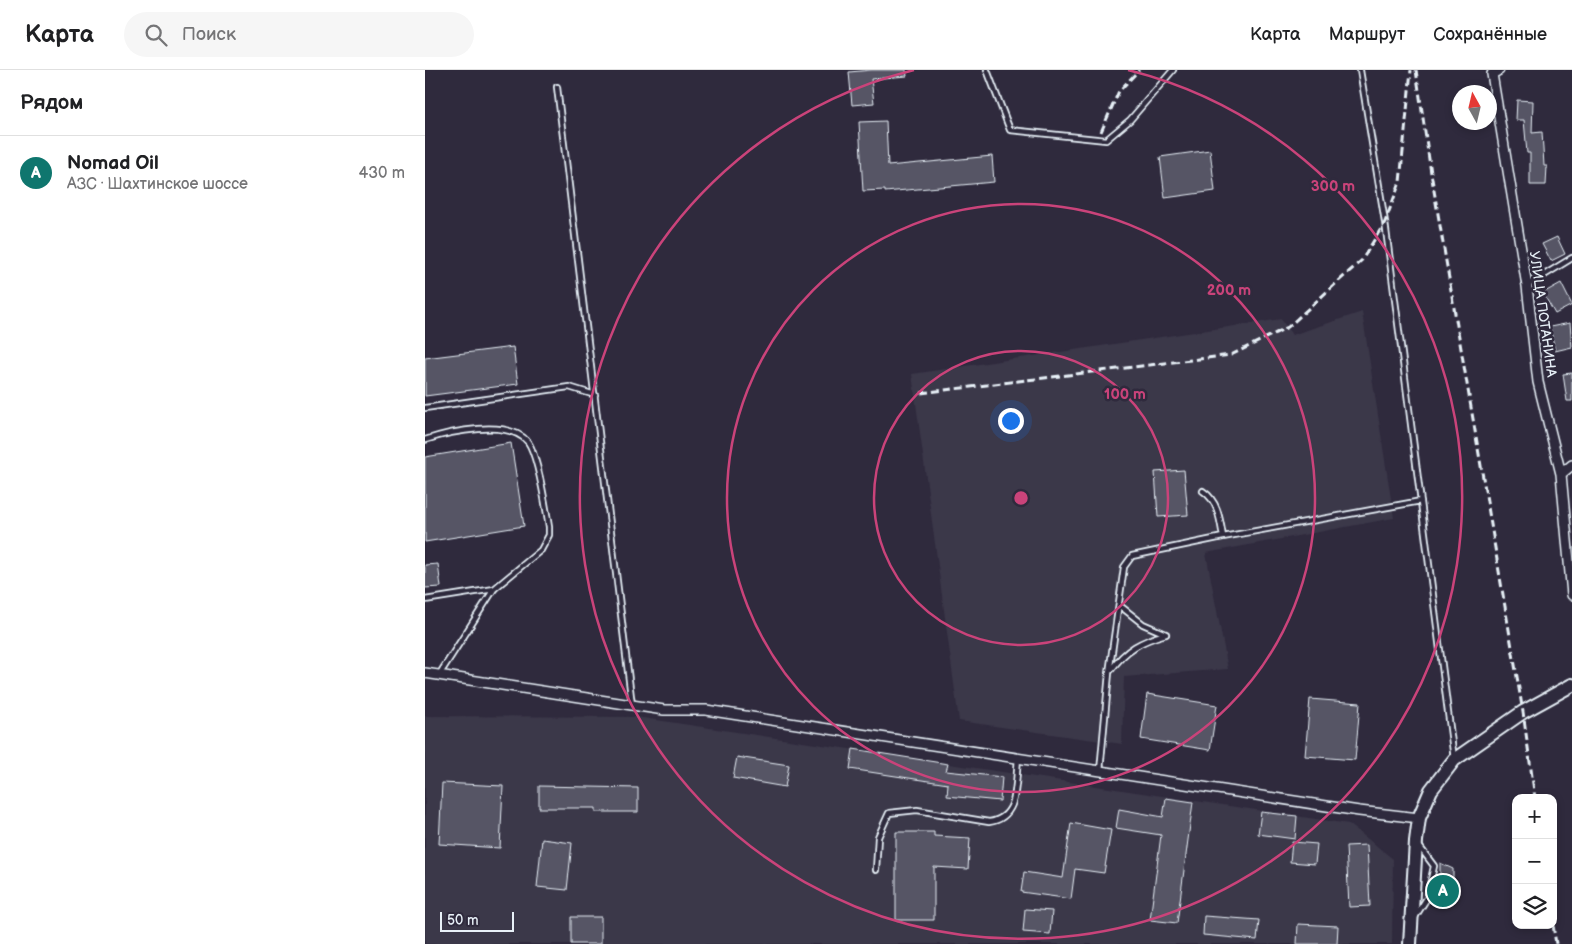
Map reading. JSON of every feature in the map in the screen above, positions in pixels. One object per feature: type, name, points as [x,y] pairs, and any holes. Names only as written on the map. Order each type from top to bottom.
[{"type":"main road","points":[[1410,944],[1415,841],[1419,818],[1431,790],[1454,760],[1523,712],[1572,685]]},
{"type":"street","name":"УЛИЦА ПОТАНИНА","points":[[1499,70],[1492,74],[1527,286],[1538,382],[1561,474],[1572,595]]},
{"type":"street","points":[[1561,474],[1572,465]]},
{"type":"street","points":[[425,673],[664,710],[706,710],[1359,811],[1419,818]]},
{"type":"lane","points":[[987,70],[1010,130],[1106,140],[1130,120],[1173,70]]},
{"type":"lane","points":[[1360,70],[1385,222],[1454,760]]},
{"type":"lane","points":[[557,87],[632,705]]},
{"type":"lane","points":[[1527,286],[1572,258]]},
{"type":"lane","points":[[425,408],[569,387],[595,395]]},
{"type":"lane","points":[[425,440],[448,432],[482,429],[514,431],[527,441],[534,454],[548,518],[549,535],[541,550],[494,589],[439,675]]},
{"type":"lane","points":[[1203,491],[1210,496],[1216,507],[1223,536]]},
{"type":"lane","points":[[1101,771],[1109,673],[1124,566],[1132,556],[1223,536],[1421,501]]},
{"type":"lane","points":[[425,600],[494,589]]},
{"type":"lane","points":[[1109,673],[1131,647],[1166,634],[1143,624],[1119,605]]},
{"type":"lane","points":[[876,870],[878,837],[889,813],[917,810],[989,822],[1000,820],[1009,814],[1014,799],[1018,758]]},
{"type":"lane","points":[[1411,924],[1427,898],[1434,866],[1415,841]]},
{"type":"shaded area","points":[[1362,312],[1394,518],[1206,553],[1228,669],[1124,677],[1122,744],[959,721],[912,374],[1281,319],[1292,335]]},
{"type":"shaded area","points":[[425,716],[636,717],[1349,824],[1393,859],[1392,944],[425,944]]},
{"type":"building","points":[[906,70],[907,76],[871,79],[874,103],[852,105],[849,72]]},
{"type":"building","points":[[1517,100],[1533,101],[1532,133],[1542,132],[1544,166],[1547,166],[1546,185],[1530,185],[1530,153],[1527,153],[1524,120],[1516,120]]},
{"type":"building","points":[[886,121],[888,166],[992,156],[994,182],[885,192],[885,190],[863,191],[859,122]]},
{"type":"building","points":[[1210,150],[1215,191],[1165,198],[1160,157]]},
{"type":"building","points":[[1557,237],[1565,254],[1551,261],[1542,244]]},
{"type":"building","points":[[1561,283],[1572,305],[1555,314],[1543,293]]},
{"type":"building","points":[[1570,323],[1572,347],[1555,351],[1550,327]]},
{"type":"building","points":[[513,347],[518,384],[425,396],[425,358]]},
{"type":"building","points":[[1572,373],[1572,401],[1567,401],[1563,374]]},
{"type":"building","points":[[511,443],[524,526],[425,542],[425,457]]},
{"type":"building","points":[[1184,470],[1188,515],[1158,517],[1155,472]]},
{"type":"building","points":[[438,564],[441,587],[425,588],[425,565]]},
{"type":"building","points":[[1147,694],[1217,705],[1210,750],[1141,739]]},
{"type":"building","points":[[1310,699],[1360,703],[1355,760],[1305,756]]},
{"type":"building","points":[[853,749],[948,764],[946,771],[1002,777],[1000,801],[947,796],[948,784],[850,769]]},
{"type":"building","points":[[737,757],[789,765],[785,787],[733,778]]},
{"type":"building","points":[[442,783],[503,786],[500,848],[439,844]]},
{"type":"building","points":[[539,786],[638,788],[638,812],[596,812],[596,808],[539,808]]},
{"type":"building","points":[[1166,798],[1193,802],[1177,923],[1150,920],[1161,835],[1116,828],[1119,809],[1163,817]]},
{"type":"building","points":[[1261,812],[1297,816],[1295,839],[1258,834]]},
{"type":"building","points":[[1071,823],[1111,830],[1104,873],[1075,869],[1071,899],[1021,892],[1024,872],[1063,878]]},
{"type":"building","points":[[896,832],[934,832],[934,836],[970,838],[968,869],[934,867],[934,920],[896,920]]},
{"type":"building","points":[[542,839],[572,843],[567,890],[537,887]]},
{"type":"building","points":[[1292,842],[1317,844],[1315,864],[1290,862]]},
{"type":"building","points":[[1367,845],[1370,906],[1349,907],[1346,846]]},
{"type":"building","points":[[1440,863],[1453,869],[1453,892],[1444,906],[1431,898],[1440,884]]},
{"type":"building","points":[[1025,909],[1052,911],[1050,934],[1023,932]]},
{"type":"building","points":[[1204,916],[1259,920],[1257,940],[1203,935]]},
{"type":"building","points":[[571,917],[601,917],[601,944],[571,944]]},
{"type":"building","points":[[1298,924],[1338,926],[1337,944],[1297,944]]},
{"type":"railway","points":[[1101,132],[1119,91],[1139,70]]},
{"type":"railway","points":[[921,393],[1231,355],[1288,327],[1362,260],[1385,222],[1400,182],[1411,70]]},
{"type":"railway","points":[[1416,70],[1431,173],[1523,712],[1534,794]]},
{"type":"railway","points":[[1554,929],[1556,944]]},
{"type":"place","name":"Nomad Oil","points":[[1443,891]]}]
